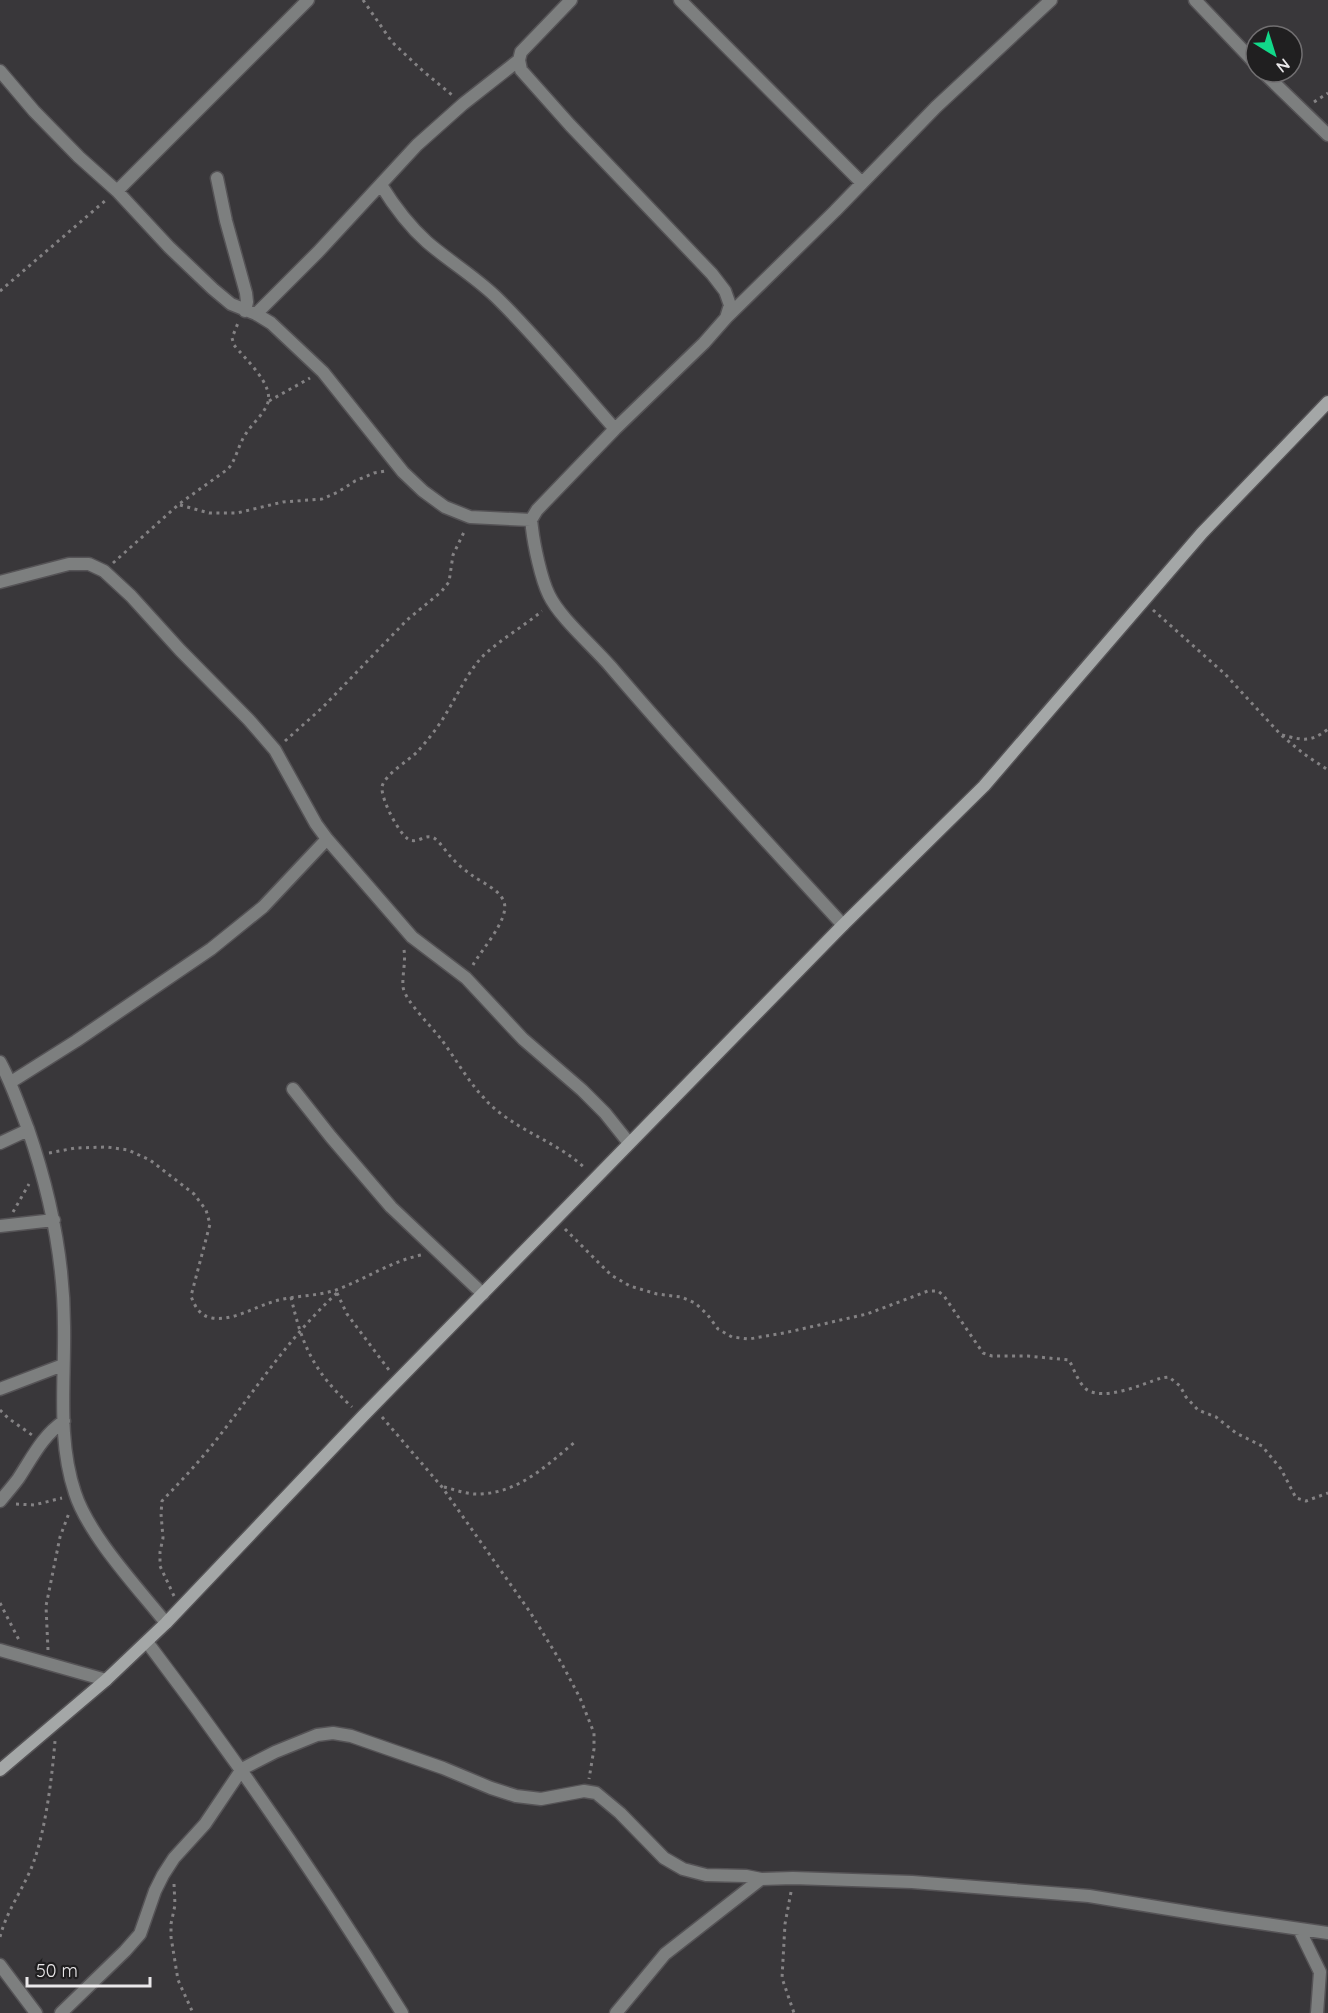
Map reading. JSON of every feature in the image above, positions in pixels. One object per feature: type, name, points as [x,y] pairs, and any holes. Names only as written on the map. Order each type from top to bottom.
[{"type":"street","points":[[117,190],[308,0]]},
{"type":"street","points":[[571,0],[526,45],[519,60],[521,69],[712,274],[724,291],[730,305],[726,318]]},
{"type":"street","points":[[680,0],[862,183]]},
{"type":"street","points":[[843,925],[693,762],[553,602],[544,580],[533,539],[531,520],[543,502],[704,343],[726,318],[943,100],[1051,0]]},
{"type":"street","points":[[1194,0],[1244,52]]},
{"type":"street","points":[[250,312],[318,252],[417,145],[463,104],[519,60]]},
{"type":"street","points":[[0,71],[34,111],[79,157],[117,190],[169,248],[231,304],[250,312],[279,330],[323,372],[403,472],[423,491],[445,507],[470,517],[531,520]]},
{"type":"street","points":[[1275,84],[1328,135]]},
{"type":"street","points":[[217,178],[250,312]]},
{"type":"street","points":[[381,185],[396,209],[412,228],[495,297],[615,429]]},
{"type":"street","points":[[0,1770],[106,1680],[166,1623],[363,1416],[629,1143],[843,925],[984,786],[1202,533],[1328,402]]},
{"type":"street","points":[[0,582],[69,564],[89,564],[104,571],[249,720],[274,750],[327,839],[400,925],[412,938],[466,978],[523,1039],[582,1089],[629,1143]]},
{"type":"street","points":[[11,1082],[76,1041],[211,949],[262,906],[327,839]]},
{"type":"street","points":[[0,1062],[11,1082],[28,1130],[54,1220],[63,1281],[64,1421],[68,1461],[76,1496],[84,1514],[102,1541],[166,1623]]},
{"type":"street","points":[[293,1089],[392,1207],[483,1294]]},
{"type":"street","points":[[0,1143],[28,1130]]},
{"type":"street","points":[[3,1225],[54,1220]]},
{"type":"street","points":[[0,1389],[63,1365]]},
{"type":"street","points":[[4,1502],[42,1440],[64,1421]]},
{"type":"street","points":[[147,1642],[242,1769],[306,1863],[402,2013]]},
{"type":"street","points":[[0,1650],[106,1680]]},
{"type":"street","points":[[61,2013],[140,1934],[155,1891],[174,1858],[205,1824],[242,1769],[317,1735],[333,1733],[351,1736],[516,1796],[541,1798],[584,1791],[596,1793],[664,1858],[683,1869],[706,1875],[746,1876],[760,1879],[912,1882],[1089,1896],[1328,1932]]},
{"type":"street","points":[[616,2013],[665,1954],[760,1879]]},
{"type":"street","points":[[1299,1929],[1320,1972],[1317,2013]]},
{"type":"street","points":[[0,1965],[36,2013]]},
{"type":"path","points":[[363,0],[392,42],[463,104]]},
{"type":"path","points":[[0,291],[117,190]]},
{"type":"path","points":[[250,312],[234,329],[232,338],[234,345],[264,383],[269,393],[269,402]]},
{"type":"path","points":[[104,571],[179,504],[228,470],[233,464],[244,436],[269,402],[323,372]]},
{"type":"path","points":[[179,504],[208,513],[237,513],[283,502],[322,499],[338,492],[355,480],[374,473],[403,472]]},
{"type":"path","points":[[274,750],[323,707],[407,620],[441,592],[449,582],[453,555],[470,517]]},
{"type":"path","points":[[1143,601],[1225,674],[1281,735],[1328,770]]},
{"type":"path","points":[[466,978],[478,955],[496,930],[505,910],[504,900],[453,859],[434,838],[429,836],[413,841],[408,839],[390,813],[383,797],[382,786],[386,778],[415,753],[433,733],[482,657],[553,602]]},
{"type":"path","points":[[1281,735],[1305,741],[1318,737],[1328,729]]},
{"type":"path","points":[[400,925],[406,960],[403,988],[414,1006],[440,1037],[471,1084],[486,1101],[516,1124],[553,1144],[595,1178]]},
{"type":"path","points":[[3,1225],[38,1161],[96,1147],[128,1150],[150,1160],[194,1194],[206,1210],[210,1224],[191,1296],[195,1307],[201,1314],[210,1318],[224,1318],[291,1296],[336,1292]]},
{"type":"path","points":[[556,1219],[611,1275],[630,1286],[657,1294],[681,1297],[695,1303],[718,1329],[732,1337],[749,1339],[784,1334],[867,1314],[921,1293],[938,1291],[958,1314],[983,1353],[992,1356],[1028,1356],[1069,1360],[1081,1383],[1087,1390],[1096,1393],[1106,1394],[1169,1377],[1180,1386],[1198,1410],[1216,1417],[1236,1433],[1263,1446],[1281,1469],[1296,1498],[1306,1500],[1328,1493]]},
{"type":"path","points":[[180,1608],[160,1566],[163,1538],[162,1501],[215,1442],[278,1356],[336,1292],[387,1265],[406,1258],[438,1252]]},
{"type":"path","points":[[336,1292],[347,1314],[398,1380]]},
{"type":"path","points":[[291,1296],[299,1332],[307,1350],[335,1390],[363,1416]]},
{"type":"path","points":[[373,1406],[442,1487],[530,1612],[556,1654],[580,1698],[594,1733],[592,1765],[584,1791]]},
{"type":"path","points":[[0,1410],[8,1418],[42,1440]]},
{"type":"path","points":[[442,1487],[480,1495],[507,1489],[529,1479],[575,1442]]},
{"type":"path","points":[[4,1502],[34,1505],[76,1496]]},
{"type":"path","points":[[50,1664],[46,1623],[48,1593],[62,1530],[76,1496]]},
{"type":"path","points":[[0,1604],[17,1633],[26,1658]]},
{"type":"path","points":[[0,1937],[4,1921],[34,1862],[49,1793],[57,1722]]},
{"type":"path","points":[[174,1858],[175,1905],[171,1937],[178,1980],[193,2013]]},
{"type":"path","points":[[794,1878],[785,1924],[782,1978],[794,2013]]}]
